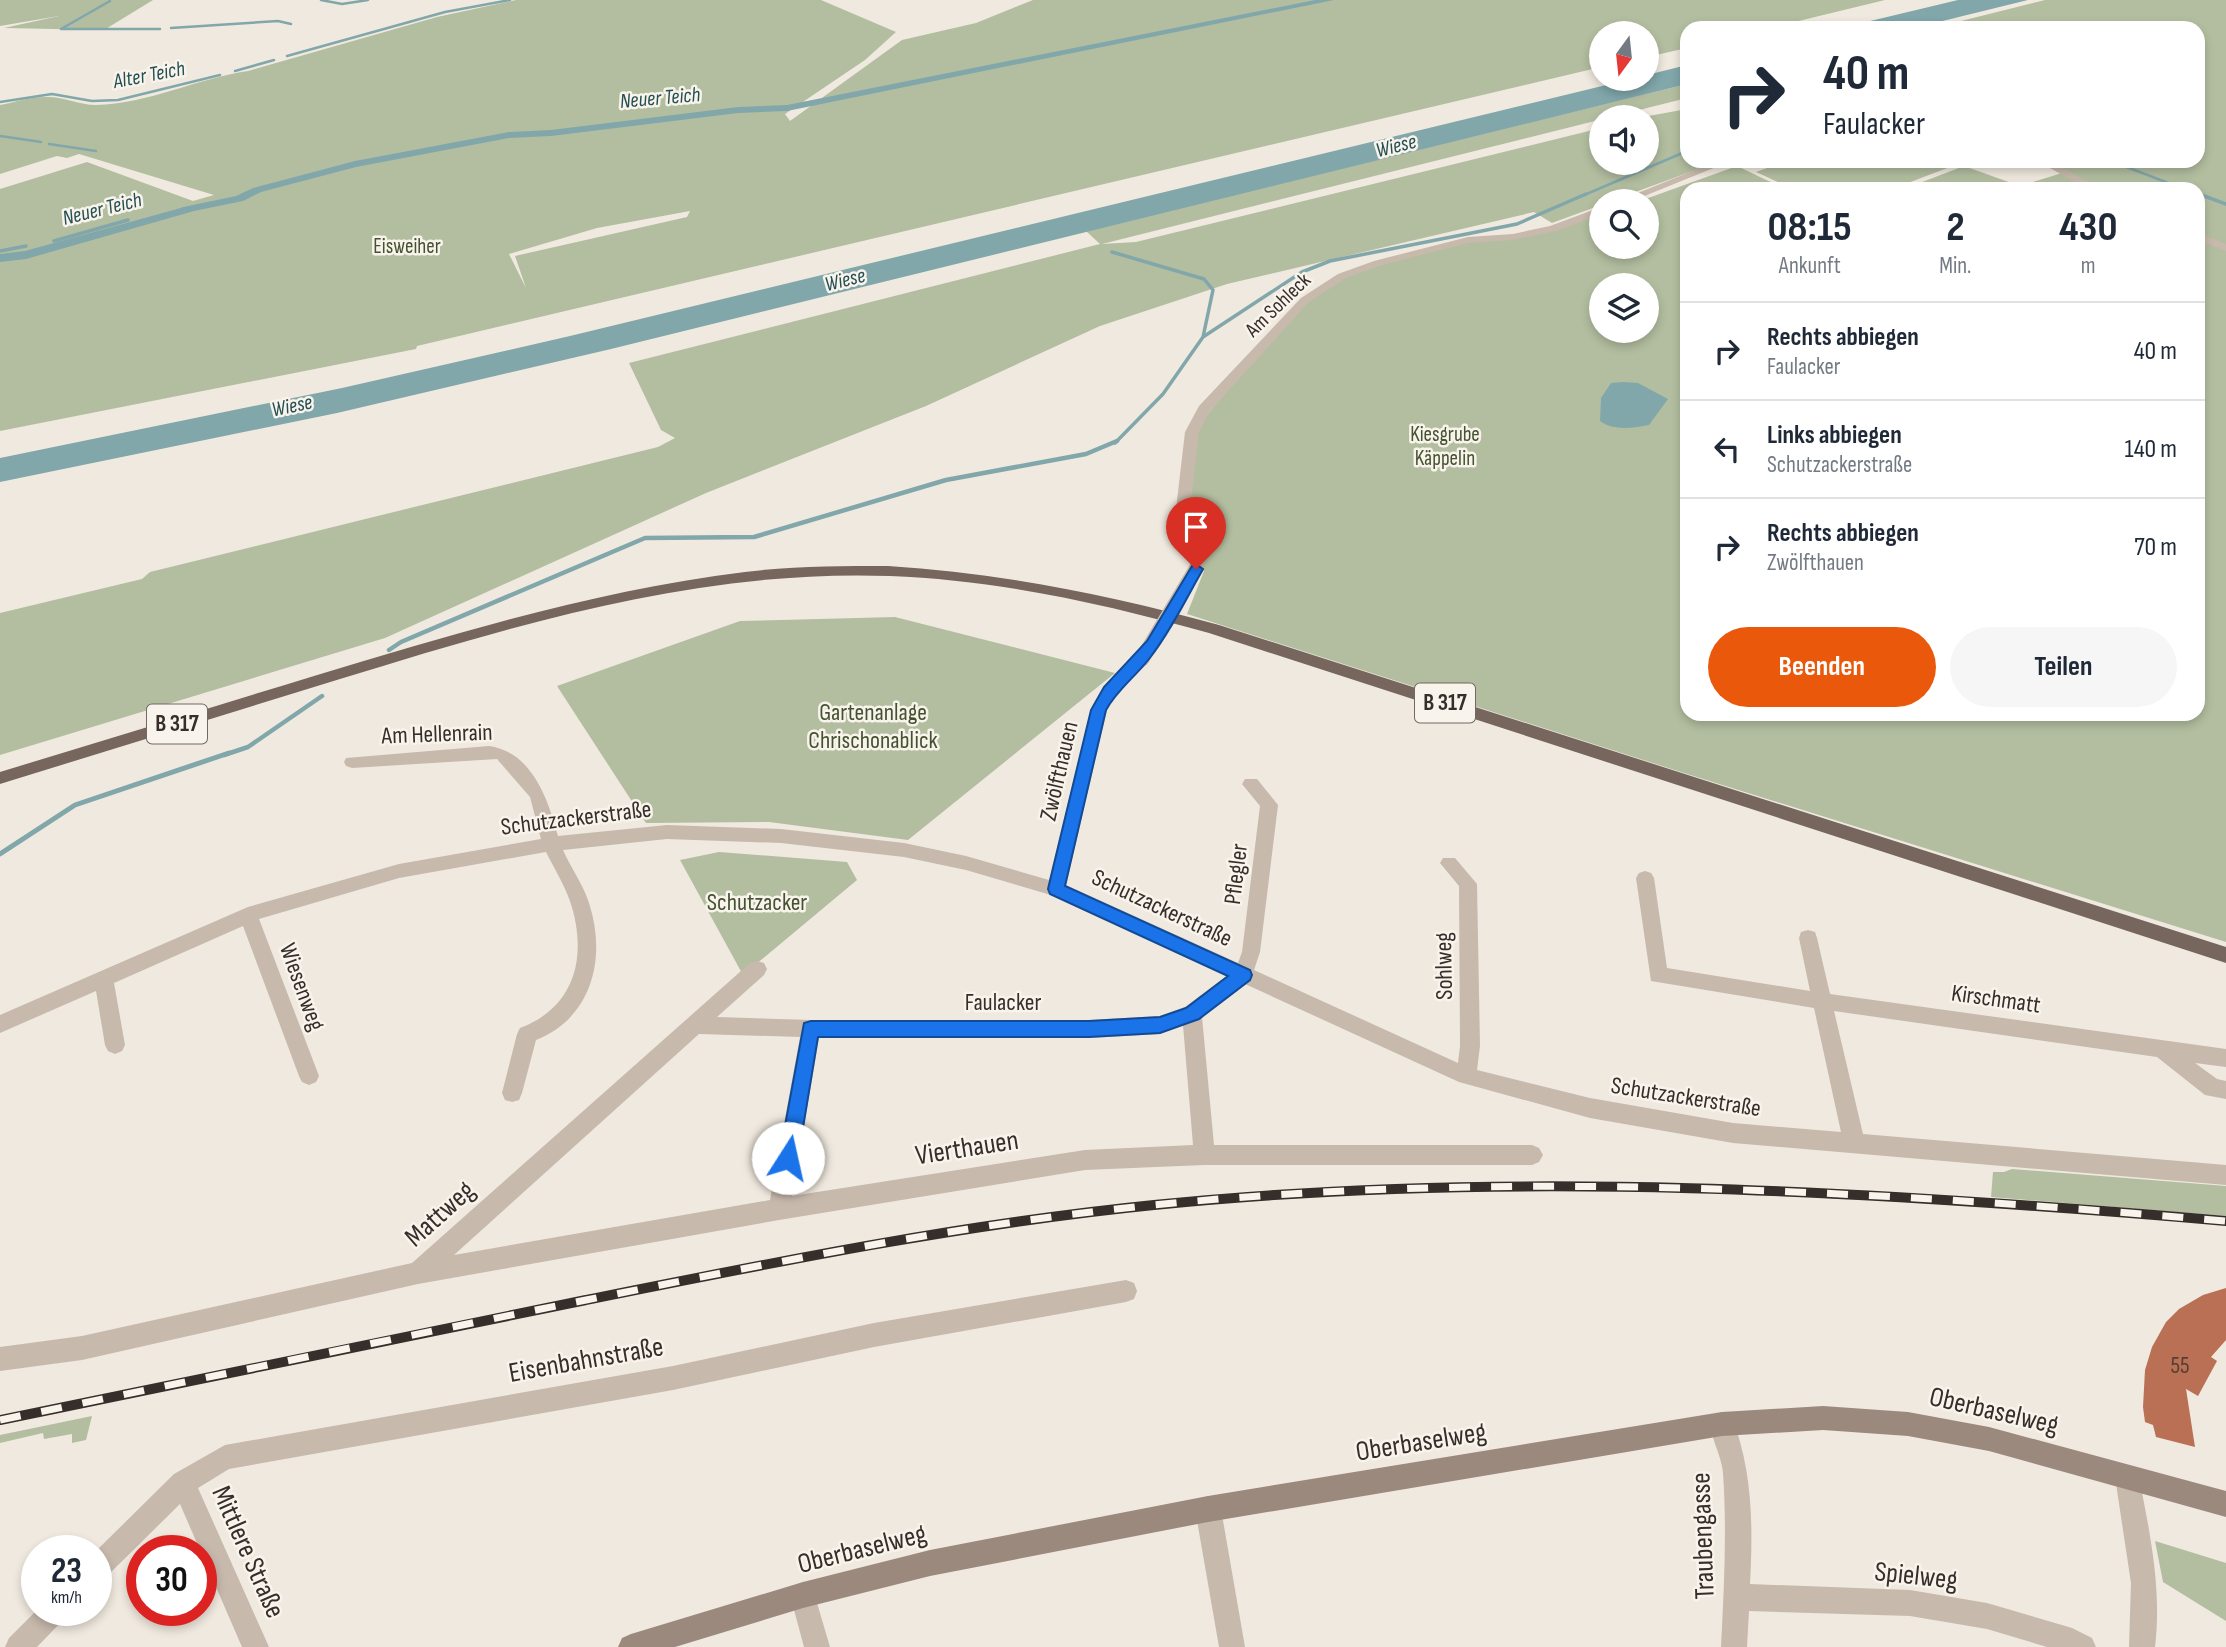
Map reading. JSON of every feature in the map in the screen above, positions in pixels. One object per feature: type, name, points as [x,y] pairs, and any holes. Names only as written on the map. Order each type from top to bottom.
[{"type":"main road","name":"B 317","points":[[0,778],[380,661],[509,624],[643,592],[772,574],[885,571],[997,579],[1105,599],[1264,645],[2226,955]]},
{"type":"street","points":[[1654,189],[1708,168]]},
{"type":"street","points":[[2056,168],[2082,182]]},
{"type":"street","name":"Am Sohleck","points":[[1196,569],[1200,547],[1182,509],[1192,432],[1204,410],[1317,289],[1342,276],[1378,263],[1468,240],[1540,232],[1589,214]]},
{"type":"street","points":[[2205,239],[2226,248]]},
{"type":"street","name":"Zwölfthauen","points":[[1056,889],[1099,710],[1110,690],[1142,659],[1196,569]]},
{"type":"street","name":"Am Hellenrain","points":[[352,762],[489,752],[502,754],[536,791],[552,844]]},
{"type":"street","name":"Pflegler","points":[[1243,975],[1251,952],[1269,805],[1251,784]]},
{"type":"street","name":"Schutzackerstraße","points":[[0,1024],[248,915],[399,871],[552,844],[667,832],[781,836],[904,850],[965,863],[1056,889],[1466,1076],[1590,1108],[1733,1133],[2226,1175]]},
{"type":"street","points":[[512,1093],[527,1034],[545,1030],[571,1004],[582,983],[589,956],[580,904],[552,844]]},
{"type":"street","name":"Sohlweg","points":[[1449,863],[1468,884],[1470,1046],[1466,1076]]},
{"type":"street","name":"Kirschmatt","points":[[1644,878],[1658,975],[1823,1002],[2226,1058]]},
{"type":"street","name":"Wiesenweg","points":[[248,915],[309,1076]]},
{"type":"street","points":[[1808,938],[1854,1143]]},
{"type":"street","name":"Mattweg","points":[[0,1359],[82,1348],[418,1273],[757,970]]},
{"type":"street","name":"Faulacker","points":[[693,1025],[811,1029],[1089,1029],[1160,1025],[1192,1013],[1243,975]]},
{"type":"street","points":[[103,978],[115,1045]]},
{"type":"street","points":[[1192,1013],[1204,1155]]},
{"type":"street","points":[[779,1209],[811,1029]]},
{"type":"street","points":[[2162,1049],[2212,1088],[2226,1090]]},
{"type":"street","name":"Vierthauen","points":[[418,1273],[779,1209],[1085,1160],[1204,1155],[1532,1155]]},
{"type":"street","name":"Eisenbahnstraße","points":[[112,1553],[183,1483],[225,1457],[673,1378],[874,1335],[1126,1291]]},
{"type":"street","name":"Oberbaselweg","points":[[631,1647],[803,1595],[930,1563],[1208,1509],[1722,1424],[1823,1418],[1908,1424],[1989,1439],[2226,1504]]},
{"type":"street","name":"Traubengasse","points":[[1722,1424],[1735,1465],[1740,1531],[1734,1647]]},
{"type":"street","points":[[2127,1477],[2145,1578],[2146,1623],[2142,1647]]},
{"type":"street","name":"Mittlere Straße","points":[[183,1483],[256,1647]]},
{"type":"street","points":[[1208,1509],[1232,1647]]},
{"type":"street","points":[[803,1595],[817,1647]]},
{"type":"street","name":"Spielweg","points":[[1737,1597],[1910,1603],[1987,1616],[2072,1641],[2083,1647]]},
{"type":"street","points":[[18,1647],[39,1626]]},
{"type":"green space","points":[[0,0],[153,0],[104,30],[4,28],[59,16],[0,26]]},
{"type":"green space","name":"Eisweiher","points":[[516,0],[821,0],[896,32],[865,60],[785,114],[790,121],[902,40],[976,23],[1033,0],[1885,0],[1799,21],[1680,21],[1680,50],[1659,54],[1659,21],[1589,21],[1589,70],[417,346],[416,349],[0,431],[0,189],[87,162],[193,201],[214,195],[79,154],[67,158],[57,156],[0,174],[0,105],[42,97],[84,104],[115,104],[154,96],[248,71],[437,17]],"holes":[[[690,211],[687,217],[515,256],[526,288],[509,254],[597,228]]]},
{"type":"green space","name":"Kiesgrube Käppelin","points":[[2045,0],[2226,0],[2226,942],[1187,614],[1204,571],[1196,569],[1200,560],[1187,522],[1192,432],[1305,300],[1342,276],[1468,240],[1513,237],[1553,229],[1589,215],[1589,259],[1659,259],[1659,194],[1680,187],[1680,721],[2205,721],[2205,182],[2087,182],[2061,168],[2205,168],[2205,21],[1961,21]]},
{"type":"green space","points":[[1680,86],[1680,100],[1659,105],[1601,105]]},
{"type":"green space","points":[[1589,108],[1589,122],[1102,244],[1136,242],[1589,131],[1589,175],[1659,175],[1659,114],[1680,110],[1680,168],[1701,168],[1644,189],[1589,189],[1589,209],[1552,223],[1534,212],[1227,284],[1100,326],[926,406],[706,493],[385,638],[0,755],[0,613],[142,579],[150,572],[658,447],[675,438],[661,430],[629,363],[1100,244],[1086,231]]},
{"type":"green space","name":"Kiesgrube Käppelin","points":[[1731,168],[1741,168],[1770,182],[1693,182]]},
{"type":"green space","points":[[1767,168],[1947,168],[1910,182],[1778,182],[1756,172]]},
{"type":"green space","points":[[1959,168],[1970,168],[2009,182],[1922,182]]},
{"type":"green space","points":[[2062,173],[2082,182],[2033,182]]},
{"type":"green space","name":"Gartenanlage Chrischonablick","points":[[895,617],[1115,673],[908,840],[769,822],[646,823],[557,686],[740,621]]},
{"type":"green space","name":"Schutzacker","points":[[719,852],[847,862],[857,880],[743,975],[680,860]]},
{"type":"green space","points":[[2012,1169],[2226,1186],[2226,1216],[1991,1197],[1993,1172]]},
{"type":"green space","points":[[92,1416],[86,1440],[72,1443],[72,1434],[44,1439],[43,1433],[0,1443],[0,1435]]},
{"type":"green space","points":[[2155,1541],[2226,1563],[2226,1621],[2163,1582]]},
{"type":"water","points":[[1958,0],[2028,0],[1942,21],[1870,21]]},
{"type":"water","name":"Wiese","points":[[1680,67],[1680,86],[1659,91],[1659,72]]},
{"type":"water","name":"Wiese","points":[[1589,89],[1659,91],[1602,105],[1589,105],[1589,108],[611,349],[337,413],[0,482],[0,458],[342,388],[570,336]]},
{"type":"water","points":[[1611,383],[1638,383],[1668,399],[1649,425],[1617,427],[1600,421],[1601,398]]},
{"type":"building","points":[[2226,1288],[2226,1340],[2211,1357],[2217,1361],[2198,1396],[2186,1389],[2195,1447],[2156,1437],[2153,1425],[2145,1422],[2143,1407],[2145,1370],[2152,1347],[2166,1322],[2179,1309],[2203,1295]]},
{"type":"waterway","points":[[321,0],[342,4],[368,0]]},
{"type":"waterway","name":"Alter Teich","points":[[287,56],[445,12],[510,0]]},
{"type":"waterway","name":"Neuer Teich","points":[[0,258],[26,255],[192,208],[239,199],[257,190],[355,164],[509,135],[551,133],[738,110],[787,108],[1329,0]]},
{"type":"waterway","points":[[110,1],[61,29],[160,29]]},
{"type":"waterway","points":[[171,28],[278,21],[291,24]]},
{"type":"waterway","name":"Alter Teich","points":[[235,71],[274,60]]},
{"type":"waterway","name":"Alter Teich","points":[[0,102],[52,94],[92,101],[118,100],[220,75]]},
{"type":"waterway","points":[[0,136],[41,142]]},
{"type":"waterway","points":[[49,144],[96,151]]},
{"type":"waterway","points":[[1582,196],[1680,154]]},
{"type":"waterway","points":[[2129,168],[2166,182]]},
{"type":"waterway","points":[[1203,337],[1302,272],[1330,261],[1517,224],[1586,194]]},
{"type":"waterway","points":[[2205,196],[2226,204]]},
{"type":"waterway","name":"Neuer Teich","points":[[183,209],[190,208]]},
{"type":"waterway","points":[[54,241],[128,220]]},
{"type":"waterway","points":[[0,251],[26,246]]},
{"type":"waterway","points":[[1112,252],[1204,279],[1213,290],[1203,337]]},
{"type":"waterway","points":[[1117,441],[1163,394],[1203,337]]},
{"type":"waterway","points":[[389,650],[401,642],[645,538],[754,537],[946,480],[1086,454],[1117,441]]},
{"type":"waterway","points":[[224,755],[248,747],[322,696]]},
{"type":"waterway","points":[[0,854],[75,805],[229,753]]},
{"type":"railway","points":[[0,1420],[798,1258],[940,1233],[1154,1205],[1287,1194],[1556,1186],[1825,1193],[2226,1221]]},
{"type":"route","points":[[788,1158],[811,1029],[1089,1029],[1160,1025],[1192,1013],[1243,975],[1056,889],[1099,710],[1110,690],[1142,659],[1196,569]]}]
